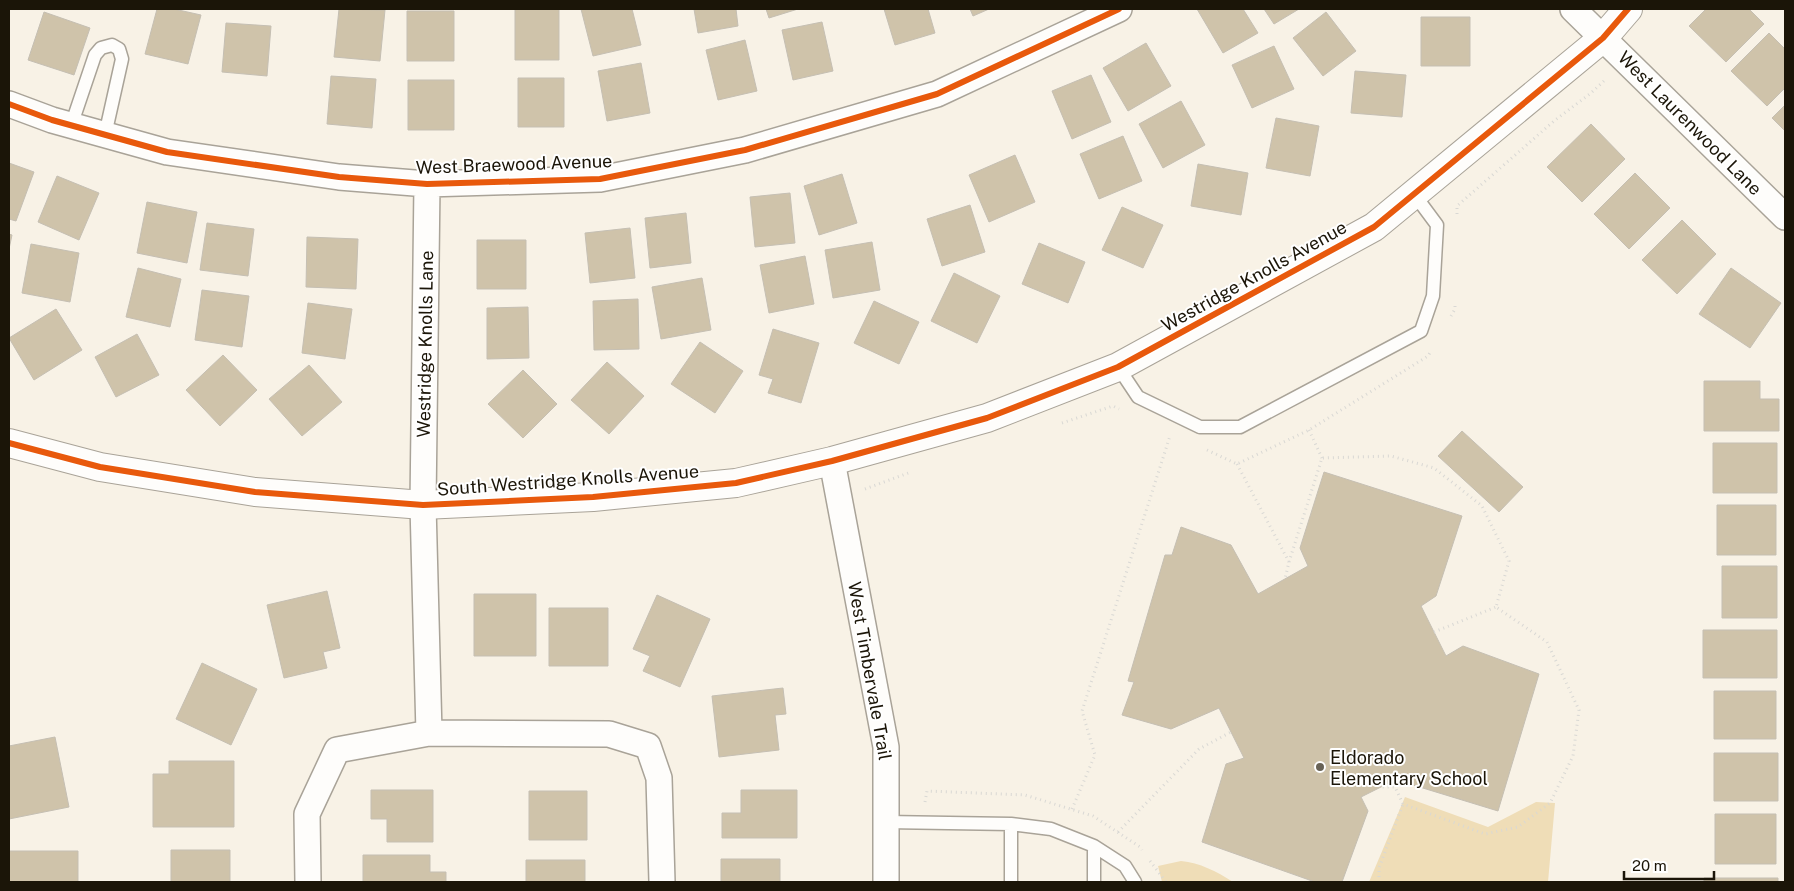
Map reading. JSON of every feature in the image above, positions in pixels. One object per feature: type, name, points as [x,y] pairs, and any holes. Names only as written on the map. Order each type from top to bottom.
[{"type":"street","name":"West Braewood Avenue","points":[[9,104],[71,126],[167,152],[339,177],[427,184],[600,179],[745,150],[937,94],[1119,9]]},
{"type":"street","name":"West Laurenwood Lane","points":[[1573,9],[1785,217]]},
{"type":"street","name":"Westridge Knolls Avenue","points":[[832,461],[987,418],[1118,367],[1374,227],[1602,38],[1628,9]]},
{"type":"street","name":"Westridge Knolls Lane","points":[[427,184],[423,505],[429,733]]},
{"type":"street","name":"South Westridge Knolls Avenue","points":[[9,443],[100,467],[255,492],[423,505],[593,497],[736,483],[832,461]]},
{"type":"street","name":"West Timbervale Trail","points":[[832,461],[886,747],[886,882]]},
{"type":"street","points":[[308,882],[307,814],[337,750],[429,733],[609,734],[648,746],[659,778],[662,882]]},
{"type":"lane","points":[[71,126],[95,55],[101,48],[112,44],[119,48],[122,59],[105,135]]},
{"type":"lane","points":[[1118,367],[1138,397],[1200,427],[1240,427],[1421,331],[1434,296],[1436,225],[1414,194]]},
{"type":"lane","points":[[886,822],[1011,824],[1051,829],[1094,846],[1126,866],[1135,882]]},
{"type":"lane","points":[[1011,824],[1011,882]]},
{"type":"lane","points":[[1094,846],[1094,882]]},
{"type":"path","points":[[1457,216],[1457,206],[1626,60]]},
{"type":"path","points":[[1451,317],[1455,309],[1455,300]]},
{"type":"path","points":[[1237,464],[1308,430],[1428,356],[1432,348]]},
{"type":"path","points":[[1057,424],[1113,406],[1121,410]]},
{"type":"path","points":[[1284,578],[1322,458],[1308,430]]},
{"type":"path","points":[[1072,810],[1095,755],[1082,711],[1171,434]]},
{"type":"path","points":[[1204,449],[1237,464],[1289,562]]},
{"type":"path","points":[[1322,458],[1391,456],[1434,468],[1482,506],[1509,561],[1496,607]]},
{"type":"path","points":[[839,500],[879,482],[916,470]]},
{"type":"path","points":[[1434,632],[1496,607]]},
{"type":"path","points":[[1382,787],[1395,788],[1403,804],[1485,834],[1518,827],[1550,804],[1573,756],[1579,710],[1547,642],[1496,607]]},
{"type":"path","points":[[1118,832],[1199,749],[1231,732]]},
{"type":"path","points":[[1379,882],[1379,868],[1403,804]]},
{"type":"shaded area","points":[[1405,797],[1488,827],[1536,802],[1555,803],[1548,882],[1369,882]]},
{"type":"shaded area","points":[[1181,861],[1208,868],[1233,882],[1162,882],[1158,866]]},
{"type":"building","points":[[157,9],[174,9],[201,15],[188,64],[145,54]]},
{"type":"building","points":[[339,9],[385,10],[380,61],[334,57]]},
{"type":"building","points":[[515,9],[559,9],[559,60],[515,60]]},
{"type":"building","points":[[581,9],[632,9],[641,45],[593,56]]},
{"type":"building","points":[[694,9],[736,9],[738,26],[698,33]]},
{"type":"building","points":[[766,9],[798,9],[769,18]]},
{"type":"building","points":[[884,9],[928,9],[935,33],[895,45]]},
{"type":"building","points":[[970,9],[989,9],[973,16]]},
{"type":"building","points":[[1197,9],[1243,9],[1258,33],[1223,53]]},
{"type":"building","points":[[1264,9],[1299,9],[1274,24]]},
{"type":"building","points":[[1706,9],[1749,9],[1764,24],[1726,62],[1689,26]]},
{"type":"building","points":[[407,11],[454,11],[454,61],[407,61]]},
{"type":"building","points":[[44,12],[90,28],[74,75],[28,60]]},
{"type":"building","points":[[1326,12],[1356,51],[1323,76],[1293,38]]},
{"type":"building","points":[[1421,17],[1470,17],[1470,66],[1421,66]]},
{"type":"building","points":[[822,22],[833,71],[793,80],[782,30]]},
{"type":"building","points":[[226,23],[271,26],[267,76],[222,72]]},
{"type":"building","points":[[1769,33],[1785,49],[1785,88],[1767,106],[1731,71]]},
{"type":"building","points":[[745,40],[757,91],[718,100],[706,50]]},
{"type":"building","points":[[1146,43],[1171,86],[1128,111],[1103,68]]},
{"type":"building","points":[[1274,46],[1294,89],[1252,108],[1232,65]]},
{"type":"building","points":[[641,63],[650,113],[607,121],[598,71]]},
{"type":"building","points":[[1355,71],[1406,75],[1402,117],[1351,113]]},
{"type":"building","points":[[1091,75],[1111,122],[1072,139],[1052,91]]},
{"type":"building","points":[[331,76],[376,79],[372,128],[327,124]]},
{"type":"building","points":[[518,78],[564,78],[564,127],[518,127]]},
{"type":"building","points":[[408,80],[454,80],[454,130],[408,130]]},
{"type":"building","points":[[1181,101],[1205,145],[1163,168],[1139,124]]},
{"type":"building","points":[[1785,105],[1785,131],[1772,118]]},
{"type":"building","points":[[1276,118],[1319,126],[1310,176],[1266,168]]},
{"type":"building","points":[[1591,124],[1625,159],[1582,202],[1547,167]]},
{"type":"building","points":[[1123,136],[1142,181],[1099,199],[1080,154]]},
{"type":"building","points":[[1015,155],[1035,202],[989,222],[969,175]]},
{"type":"building","points":[[9,163],[34,172],[16,221],[9,219]]},
{"type":"building","points":[[1198,164],[1248,173],[1241,215],[1191,206]]},
{"type":"building","points":[[1635,173],[1670,208],[1629,249],[1594,214]]},
{"type":"building","points":[[842,174],[857,223],[819,235],[804,186]]},
{"type":"building","points":[[57,176],[99,193],[79,240],[38,222]]},
{"type":"building","points":[[790,193],[795,243],[755,247],[750,197]]},
{"type":"building","points":[[147,202],[197,212],[187,263],[137,253]]},
{"type":"building","points":[[970,205],[985,252],[942,266],[927,219]]},
{"type":"building","points":[[1122,207],[1163,225],[1143,268],[1102,250]]},
{"type":"building","points":[[686,213],[691,263],[650,268],[645,218]]},
{"type":"building","points":[[1682,220],[1716,254],[1677,294],[1642,260]]},
{"type":"building","points":[[207,223],[254,229],[248,276],[200,270]]},
{"type":"building","points":[[630,228],[635,278],[590,283],[585,233]]},
{"type":"building","points":[[9,234],[12,235],[9,249]]},
{"type":"building","points":[[307,237],[358,239],[356,289],[306,287]]},
{"type":"building","points":[[477,240],[526,240],[526,289],[477,289]]},
{"type":"building","points":[[872,242],[880,290],[833,298],[825,250]]},
{"type":"building","points":[[1039,243],[1085,262],[1068,303],[1022,284]]},
{"type":"building","points":[[31,244],[79,253],[70,302],[22,293]]},
{"type":"building","points":[[805,256],[814,304],[769,313],[760,265]]},
{"type":"building","points":[[138,268],[181,279],[170,327],[126,317]]},
{"type":"building","points":[[1731,268],[1781,303],[1750,348],[1699,314]]},
{"type":"building","points":[[954,273],[1000,296],[977,343],[931,321]]},
{"type":"building","points":[[702,278],[711,330],[661,339],[652,287]]},
{"type":"building","points":[[202,290],[249,296],[242,347],[195,340]]},
{"type":"building","points":[[638,299],[639,349],[594,350],[593,301]]},
{"type":"building","points":[[874,301],[919,322],[899,364],[854,343]]},
{"type":"building","points":[[308,303],[352,309],[345,359],[302,353]]},
{"type":"building","points":[[528,307],[529,358],[487,359],[487,308]]},
{"type":"building","points":[[56,309],[82,350],[34,380],[9,338]]},
{"type":"building","points":[[773,329],[819,343],[801,403],[768,393],[773,379],[759,375]]},
{"type":"building","points":[[137,334],[159,375],[116,397],[95,357]]},
{"type":"building","points":[[700,342],[743,371],[715,413],[671,384]]},
{"type":"building","points":[[223,355],[257,390],[220,426],[186,390]]},
{"type":"building","points":[[607,362],[644,396],[609,434],[571,400]]},
{"type":"building","points":[[309,365],[342,402],[302,436],[269,399]]},
{"type":"building","points":[[523,370],[557,404],[523,438],[488,404]]},
{"type":"building","points":[[1704,381],[1760,381],[1760,399],[1779,399],[1779,431],[1704,431]]},
{"type":"building","points":[[1462,431],[1523,487],[1499,512],[1438,456]]},
{"type":"building","points":[[1713,443],[1777,443],[1777,493],[1713,493]]},
{"type":"building","points":[[1324,472],[1462,516],[1436,596],[1421,606],[1446,656],[1463,646],[1539,674],[1498,811],[1413,785],[1407,774],[1361,797],[1368,811],[1342,882],[1315,882],[1202,842],[1226,764],[1244,758],[1219,708],[1171,729],[1122,715],[1134,682],[1128,681],[1165,555],[1172,555],[1181,527],[1231,545],[1258,594],[1308,566],[1300,548]]},
{"type":"building","points":[[1717,505],[1776,505],[1776,555],[1717,555]]},
{"type":"building","points":[[1722,566],[1777,566],[1777,618],[1722,618]]},
{"type":"building","points":[[327,591],[340,648],[323,652],[327,668],[284,678],[267,605]]},
{"type":"building","points":[[474,594],[536,594],[536,656],[474,656]]},
{"type":"building","points":[[657,595],[710,619],[680,687],[643,671],[650,656],[633,649]]},
{"type":"building","points":[[549,608],[608,608],[608,666],[549,666]]},
{"type":"building","points":[[1703,630],[1777,630],[1777,678],[1703,678]]},
{"type":"building","points":[[202,663],[257,689],[231,745],[176,719]]},
{"type":"building","points":[[783,688],[786,714],[775,715],[779,750],[719,757],[712,696]]},
{"type":"building","points":[[1714,691],[1776,691],[1776,739],[1714,739]]},
{"type":"building","points":[[55,737],[69,807],[9,819],[9,746]]},
{"type":"building","points":[[1714,753],[1778,753],[1778,801],[1714,801]]},
{"type":"building","points":[[169,761],[234,761],[234,827],[153,827],[153,774],[169,774]]},
{"type":"building","points":[[371,790],[433,790],[433,842],[387,842],[387,819],[371,819]]},
{"type":"building","points":[[741,790],[797,790],[797,838],[722,838],[722,813],[741,813]]},
{"type":"building","points":[[529,791],[587,791],[587,840],[529,840]]},
{"type":"building","points":[[1715,814],[1776,814],[1776,864],[1715,864]]},
{"type":"building","points":[[171,850],[230,850],[230,882],[171,882]]},
{"type":"building","points":[[9,851],[78,851],[78,882],[9,882]]},
{"type":"building","points":[[363,855],[430,855],[430,872],[446,872],[446,882],[363,882]]},
{"type":"building","points":[[721,859],[780,859],[780,882],[721,882]]},
{"type":"building","points":[[526,860],[585,860],[585,882],[526,882]]},
{"type":"building","points":[[1704,878],[1778,878],[1778,882],[1704,882]]},
{"type":"cycle path","points":[[9,104],[52,120],[167,152],[339,177],[427,184],[600,179],[745,150],[937,94],[1119,9]]},
{"type":"cycle path","points":[[9,443],[100,467],[255,492],[423,505],[593,497],[736,483],[832,461],[987,418],[1118,367],[1374,227],[1603,38],[1628,9]]},
{"type":"place","name":"Eldorado Elementary School","points":[[1320,767]]}]
